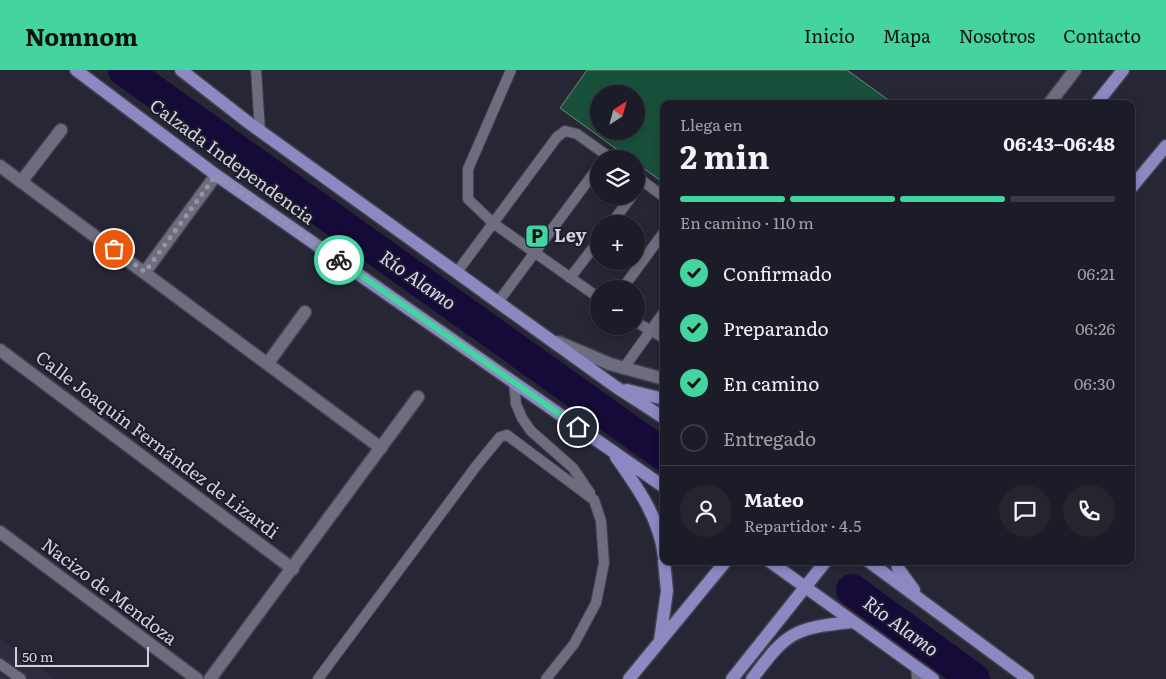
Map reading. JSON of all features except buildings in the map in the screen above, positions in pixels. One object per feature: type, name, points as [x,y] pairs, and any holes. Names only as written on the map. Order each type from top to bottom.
[{"type":"main road","name":"Calzada Independencia","points":[[76,70],[216,175],[660,484]]},
{"type":"main road","points":[[181,70],[260,131],[616,387],[660,415]]},
{"type":"main road","points":[[1099,100],[1123,70]]},
{"type":"main road","points":[[1135,183],[1166,146]]},
{"type":"main road","points":[[616,387],[660,398]]},
{"type":"main road","points":[[610,449],[644,496],[660,537]]},
{"type":"main road","points":[[660,641],[668,592],[665,565]]},
{"type":"main road","points":[[629,679],[723,565]]},
{"type":"main road","points":[[774,565],[852,622],[916,673],[933,679]]},
{"type":"main road","points":[[732,679],[823,565]]},
{"type":"main road","points":[[873,565],[1028,679]]},
{"type":"main road","points":[[897,565],[921,601]]},
{"type":"main road","points":[[752,679],[783,640],[801,630],[852,622]]},
{"type":"street","points":[[1052,100],[1075,70]]},
{"type":"street","points":[[21,182],[61,130]]},
{"type":"street","points":[[0,166],[381,448]]},
{"type":"street","points":[[145,272],[216,175]]},
{"type":"street","points":[[268,363],[304,312]]},
{"type":"street","points":[[547,337],[623,368],[660,378]]},
{"type":"street","name":"Calle Joaquín Fernández de Lizardi","points":[[0,350],[293,569]]},
{"type":"street","points":[[210,679],[293,569],[418,397]]},
{"type":"street","name":"Nacizo de Mendoza","points":[[0,532],[197,679]]},
{"type":"lane","points":[[256,70],[260,131]]},
{"type":"lane","points":[[511,70],[468,169],[468,199],[493,223],[590,292]]},
{"type":"lane","points":[[457,272],[557,137],[565,131],[578,134],[598,150]]},
{"type":"lane","points":[[498,302],[590,178]]},
{"type":"lane","points":[[645,183],[660,194]]},
{"type":"lane","points":[[629,280],[660,237]]},
{"type":"lane","points":[[570,278],[590,252]]},
{"type":"lane","points":[[623,368],[660,317]]},
{"type":"lane","points":[[645,328],[660,336]]},
{"type":"lane","points":[[514,382],[516,404],[522,418],[531,431],[572,468],[594,500],[601,521],[604,563],[596,603],[574,644],[546,679]]},
{"type":"lane","points":[[318,679],[500,437],[507,435],[513,438],[594,500]]},
{"type":"lane","points":[[0,664],[21,679]]},
{"type":"shaded area","points":[[0,638],[55,679],[0,679]]},
{"type":"waterway","name":"Río Alamo","points":[[124,70],[660,452]]},
{"type":"waterway","name":"Río Alamo","points":[[852,590],[974,679]]},
{"type":"way so far","points":[[114,249],[145,272],[216,175],[339,260]]},
{"type":"place","name":"Ley","points":[[537,236]]},
{"type":"route","points":[[339,260],[578,427]]}]
